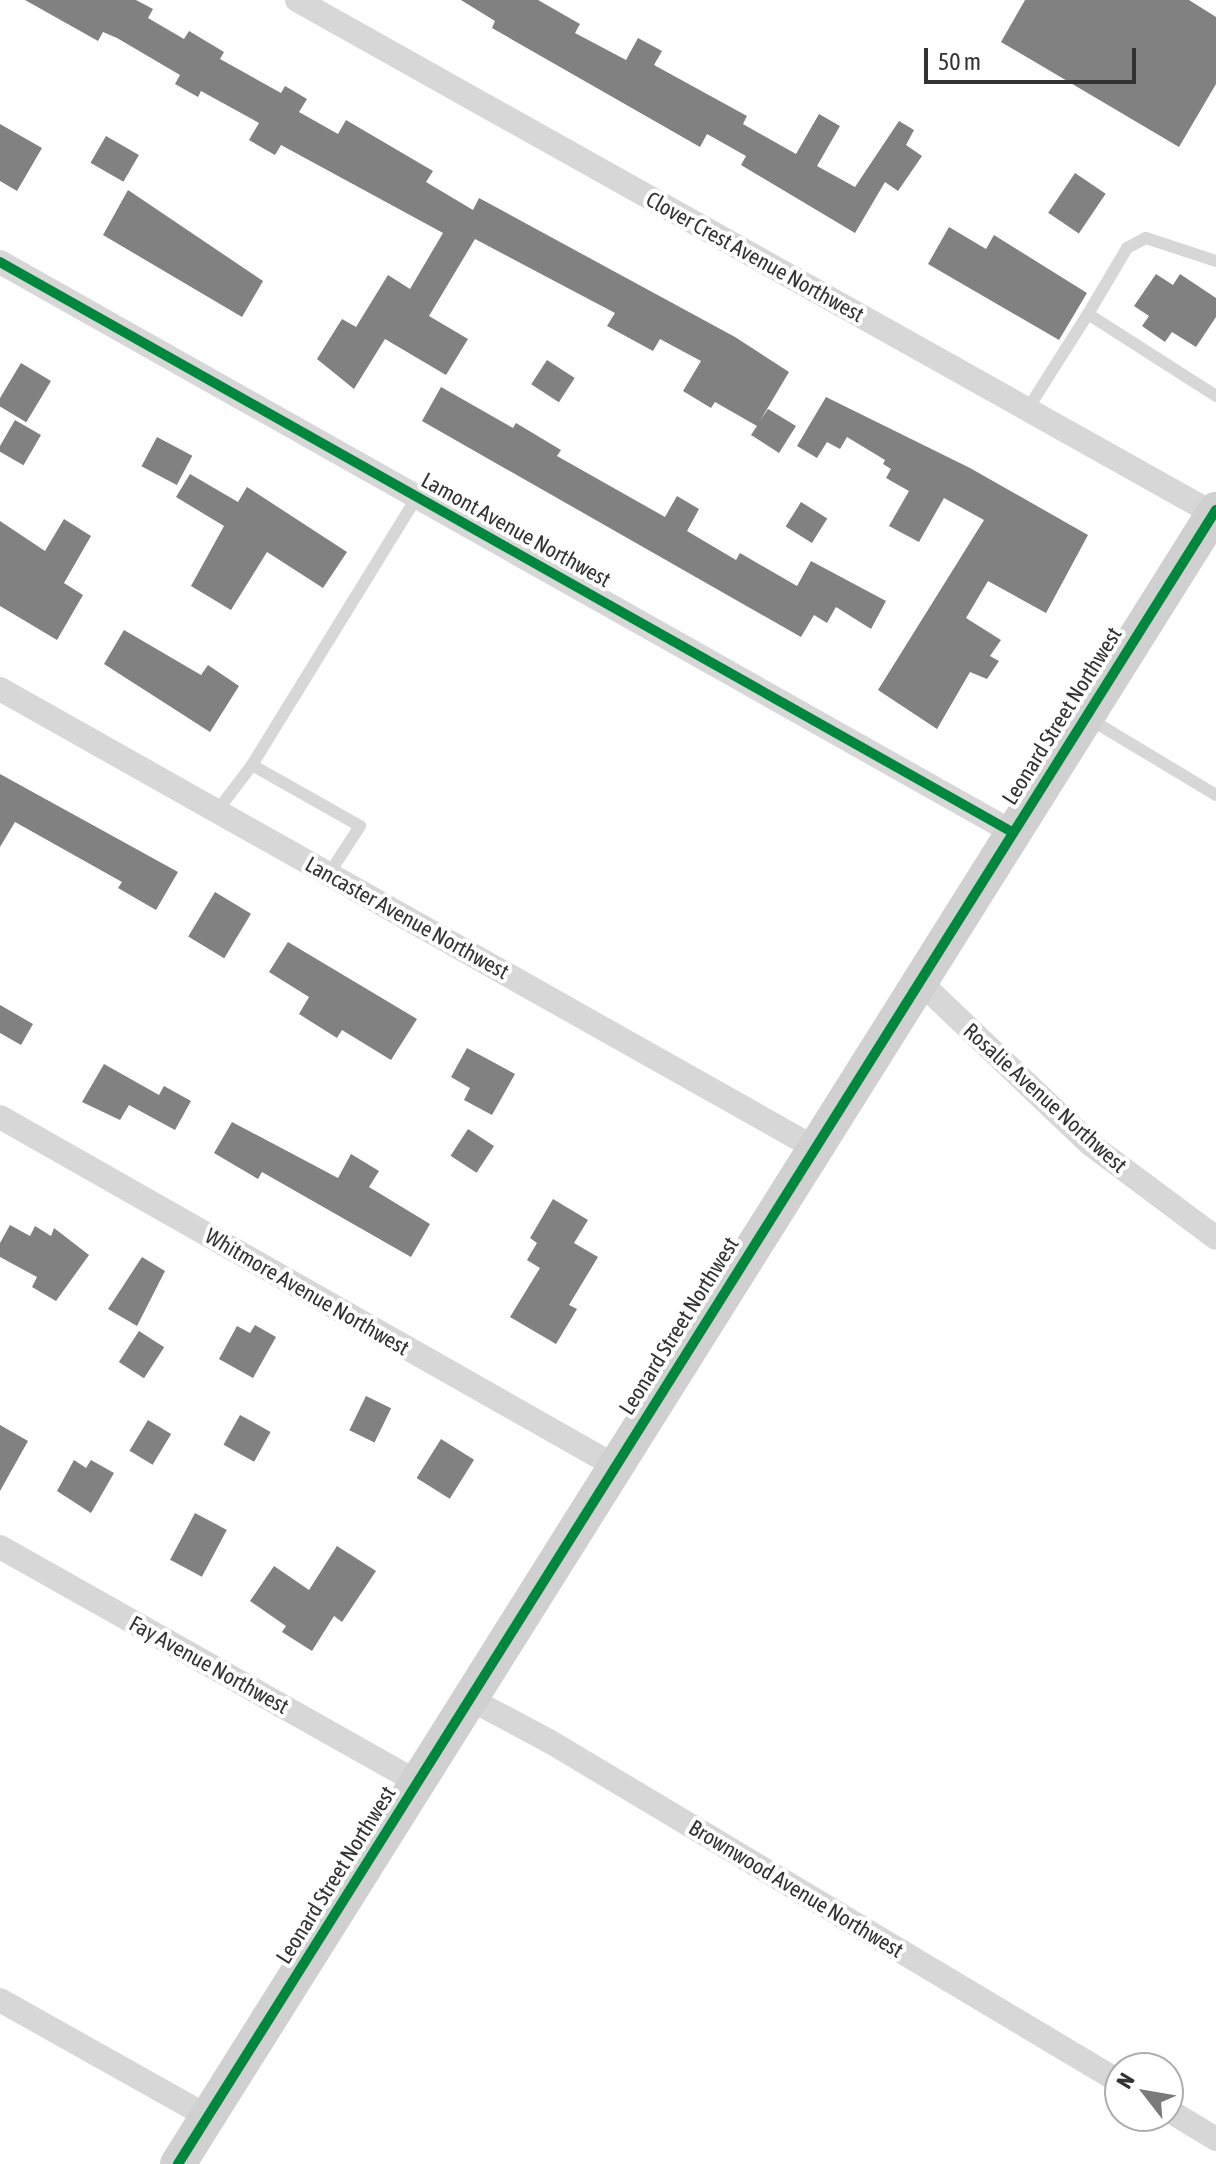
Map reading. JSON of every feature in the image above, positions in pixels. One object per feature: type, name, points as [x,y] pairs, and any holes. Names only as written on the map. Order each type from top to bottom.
[{"type":"main road","name":"Leonard Street Northwest","points":[[178,2164],[813,1147],[1215,512]]},
{"type":"street","name":"Clover Crest Avenue Northwest","points":[[297,0],[1027,410],[1215,512]]},
{"type":"street","name":"Lamont Avenue Northwest","points":[[0,262],[1012,832]]},
{"type":"street","name":"Lancaster Avenue Northwest","points":[[0,689],[813,1147]]},
{"type":"street","name":"Rosalie Avenue Northwest","points":[[919,981],[1090,1144],[1216,1238]]},
{"type":"street","name":"Whitmore Avenue Northwest","points":[[0,1117],[615,1466]]},
{"type":"street","name":"Fay Avenue Northwest","points":[[0,1547],[418,1783]]},
{"type":"street","name":"Brownwood Avenue Northwest","points":[[470,1699],[549,1741],[1104,2072]]},
{"type":"street","points":[[0,2000],[207,2116]]},
{"type":"street","points":[[1184,2120],[1216,2139]]},
{"type":"lane","points":[[1027,410],[1127,248],[1146,238],[1216,261]]},
{"type":"lane","points":[[1088,314],[1216,396]]},
{"type":"lane","points":[[217,811],[252,765],[417,497]]},
{"type":"lane","points":[[1085,716],[1216,795]]},
{"type":"lane","points":[[252,765],[360,826],[329,874]]},
{"type":"building","points":[[25,0],[136,0],[153,9],[148,18],[184,39],[189,31],[224,52],[220,59],[281,93],[285,86],[307,99],[299,112],[338,134],[346,120],[433,171],[426,182],[473,210],[479,198],[735,337],[789,372],[760,421],[768,409],[796,426],[779,453],[751,435],[757,426],[715,402],[711,408],[683,391],[701,361],[660,339],[653,351],[607,326],[615,313],[475,239],[429,316],[468,339],[446,375],[385,339],[354,389],[317,359],[342,319],[356,327],[388,275],[410,289],[443,233],[281,145],[275,155],[249,140],[259,123],[201,91],[198,97],[175,84],[180,75],[117,38],[103,32],[98,41]]},
{"type":"building","points":[[461,0],[538,0],[580,24],[575,33],[626,60],[638,38],[662,51],[654,65],[747,116],[743,124],[796,154],[819,114],[840,126],[817,166],[855,187],[899,121],[914,130],[906,145],[922,156],[898,191],[885,182],[855,233],[741,165],[746,156],[707,134],[700,147],[492,28],[495,21]]},
{"type":"building","points":[[1025,0],[1189,0],[1216,17],[1216,84],[1179,147],[1001,42]]},
{"type":"building","points":[[0,124],[42,148],[17,191],[0,181]]},
{"type":"building","points":[[106,136],[139,155],[123,182],[90,163]]},
{"type":"building","points":[[1075,173],[1106,194],[1079,233],[1048,213]]},
{"type":"building","points":[[128,190],[263,281],[242,317],[103,235]]},
{"type":"building","points":[[949,227],[986,249],[994,235],[1087,293],[1059,340],[928,264]]},
{"type":"building","points":[[1156,274],[1173,285],[1180,274],[1216,298],[1216,317],[1196,347],[1172,332],[1165,342],[1142,326],[1149,316],[1134,306]]},
{"type":"building","points":[[547,360],[575,378],[559,402],[531,384]]},
{"type":"building","points":[[21,363],[51,381],[26,422],[0,406],[0,398]]},
{"type":"building","points":[[441,387],[513,428],[516,423],[561,450],[557,456],[665,517],[677,496],[699,509],[687,531],[736,560],[740,553],[797,586],[811,561],[886,601],[871,629],[836,607],[827,623],[814,615],[801,637],[422,421]]},
{"type":"building","points":[[826,397],[970,468],[1088,535],[1046,613],[988,581],[966,618],[1001,640],[990,656],[999,661],[987,679],[970,672],[937,729],[878,690],[984,520],[944,498],[919,542],[889,526],[909,491],[886,478],[891,469],[883,464],[885,460],[847,437],[840,449],[827,442],[817,458],[797,446]]},
{"type":"building","points":[[15,420],[41,435],[23,465],[0,452],[0,446]]},
{"type":"building","points":[[157,437],[192,456],[177,485],[142,466]]},
{"type":"building","points":[[190,474],[238,502],[247,487],[347,552],[323,588],[267,552],[231,610],[191,586],[224,526],[176,497]]},
{"type":"building","points":[[801,502],[827,518],[812,543],[786,527]]},
{"type":"building","points":[[64,519],[91,536],[64,583],[83,595],[57,640],[0,606],[0,521],[45,551]]},
{"type":"building","points":[[124,630],[201,675],[208,665],[239,686],[210,732],[104,664]]},
{"type":"building","points":[[0,774],[178,872],[156,910],[118,888],[122,882],[15,822],[0,847]]},
{"type":"building","points":[[215,892],[251,914],[224,958],[188,937]]},
{"type":"building","points":[[288,942],[417,1019],[391,1060],[342,1030],[337,1038],[299,1014],[309,997],[269,972]]},
{"type":"building","points":[[0,1005],[33,1024],[21,1045],[0,1033]]},
{"type":"building","points":[[467,1048],[515,1074],[492,1115],[464,1100],[470,1088],[451,1077]]},
{"type":"building","points":[[104,1064],[159,1095],[164,1086],[191,1101],[175,1130],[129,1105],[120,1120],[82,1102]]},
{"type":"building","points":[[232,1122],[338,1178],[351,1154],[379,1171],[369,1187],[430,1224],[411,1257],[262,1172],[258,1179],[214,1153]]},
{"type":"building","points":[[468,1129],[494,1146],[477,1173],[451,1156]]},
{"type":"building","points":[[553,1199],[588,1220],[574,1243],[598,1257],[569,1305],[577,1309],[556,1344],[510,1317],[540,1268],[527,1260],[537,1243],[530,1238]]},
{"type":"building","points":[[10,1225],[30,1236],[35,1226],[51,1236],[54,1228],[89,1255],[56,1301],[32,1287],[37,1277],[0,1257],[0,1243]]},
{"type":"building","points":[[142,1257],[165,1271],[137,1326],[108,1309]]},
{"type":"building","points":[[255,1325],[276,1337],[253,1378],[219,1359],[237,1326],[250,1333]]},
{"type":"building","points":[[139,1331],[164,1347],[144,1378],[119,1362]]},
{"type":"building","points":[[366,1396],[391,1408],[375,1442],[349,1430]]},
{"type":"building","points":[[240,1415],[271,1432],[254,1462],[224,1445]]},
{"type":"building","points":[[148,1420],[171,1434],[153,1465],[129,1451]]},
{"type":"building","points":[[0,1425],[28,1441],[0,1491]]},
{"type":"building","points":[[441,1439],[474,1460],[450,1499],[417,1478]]},
{"type":"building","points":[[74,1460],[86,1468],[91,1460],[114,1473],[91,1513],[57,1491]]},
{"type":"building","points":[[195,1513],[227,1530],[202,1577],[170,1560]]},
{"type":"building","points":[[337,1546],[376,1571],[342,1622],[334,1616],[312,1651],[282,1632],[286,1626],[250,1601],[274,1566],[309,1590]]},
{"type":"cycle path","points":[[0,262],[1012,832]]},
{"type":"cycle path","points":[[178,2164],[1216,510]]}]
